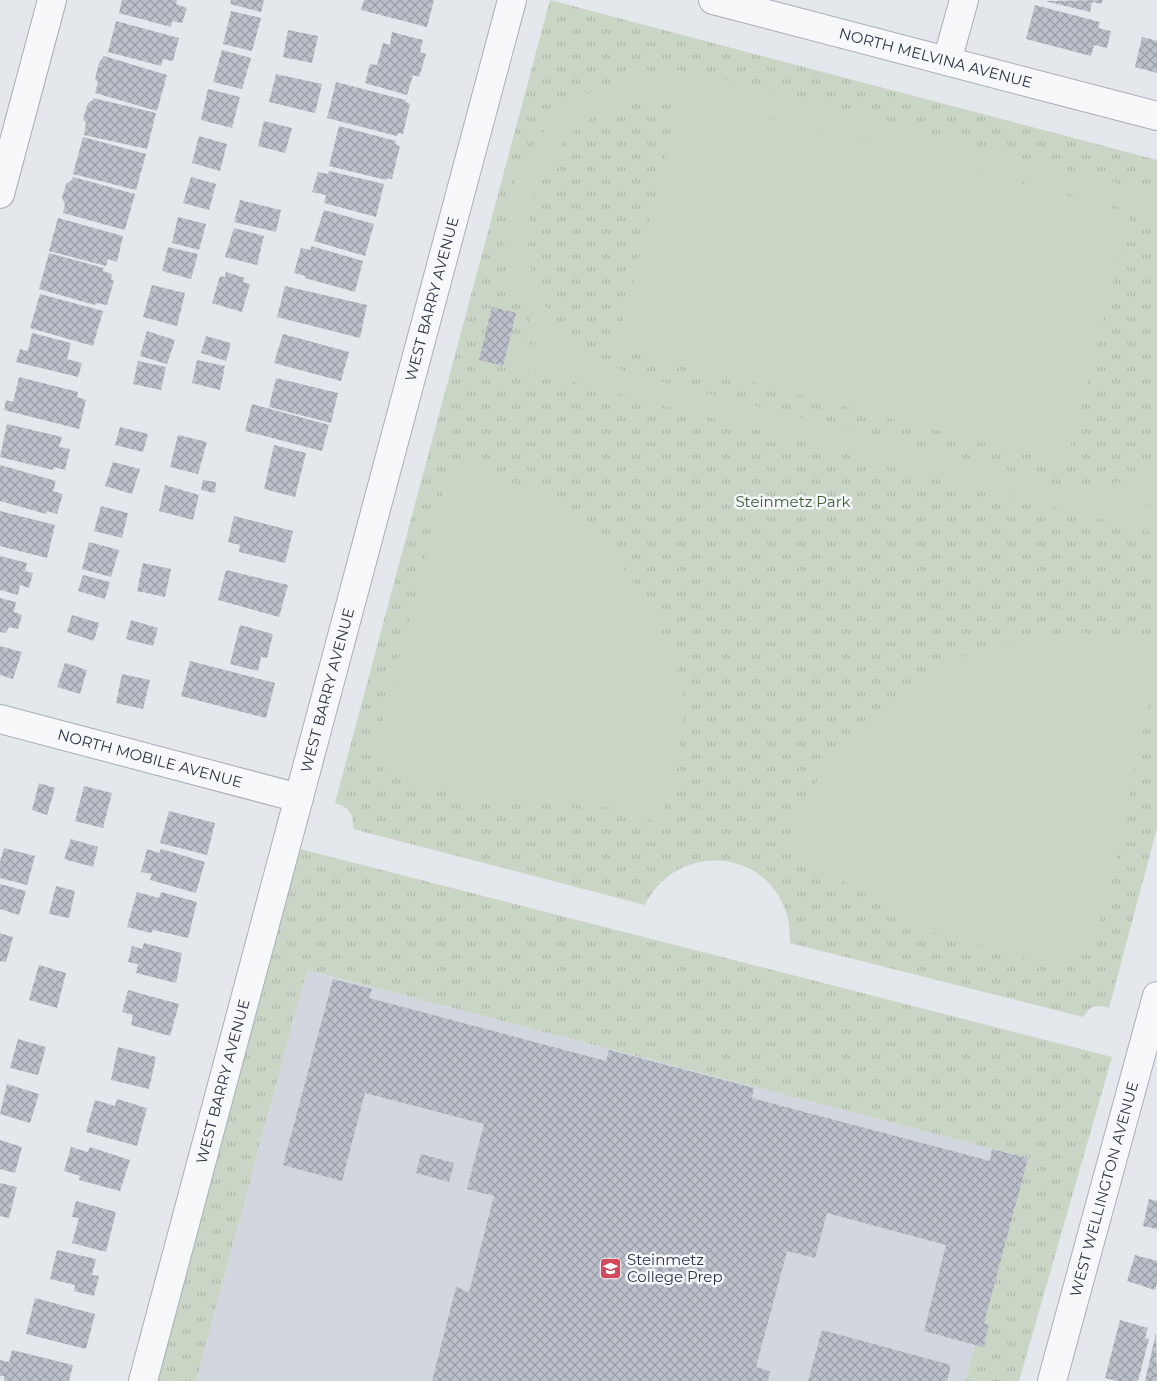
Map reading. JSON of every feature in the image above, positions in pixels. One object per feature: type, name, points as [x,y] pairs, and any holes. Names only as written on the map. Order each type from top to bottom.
[{"type":"street","points":[[0,194],[52,0]]},
{"type":"street","name":"WEST BARRY AVENUE","points":[[143,1381],[512,0]]},
{"type":"street","name":"NORTH MELVINA AVENUE","points":[[713,0],[1157,116]]},
{"type":"street","points":[[947,61],[964,0]]},
{"type":"street","name":"NORTH MOBILE AVENUE","points":[[0,719],[299,798]]},
{"type":"street","name":"WEST WELLINGTON AVENUE","points":[[1052,1381],[1155,1011]]},
{"type":"shaded area","name":"Steinmetz College Prep","points":[[307,970],[1028,1158],[965,1381],[196,1381]]},
{"type":"green space","name":"Steinmetz Park","points":[[550,0],[1157,160],[1157,828],[1109,1008],[1094,1007],[1088,1010],[1083,1017],[790,943],[790,928],[786,912],[775,890],[759,874],[740,864],[718,860],[697,863],[677,871],[659,885],[645,905],[353,829],[353,819],[350,812],[335,803]]},
{"type":"green space","points":[[669,69],[703,74],[1157,194],[1157,221],[1127,209],[693,98],[1131,213],[1066,464],[616,347],[681,96],[641,99],[603,112],[580,126],[562,145],[547,167],[536,191],[530,217],[528,243],[531,270],[548,310],[557,324],[572,340],[595,357],[629,373],[1052,483],[1079,486],[1106,485],[1132,478],[1157,467],[1157,493],[1137,502],[1157,507],[1157,534],[508,365],[515,340],[550,349],[525,312],[513,286],[504,243],[510,198],[525,159],[549,125],[580,99],[598,88],[624,78]]},
{"type":"green space","points":[[452,460],[469,464],[557,502],[616,557],[653,611],[678,670],[685,710],[675,769],[660,823],[614,808],[562,803],[493,804],[389,777],[373,754]]},
{"type":"green space","points":[[1081,633],[1157,640],[1157,671],[1129,794],[1130,805],[1093,948],[1057,967],[925,930],[806,859],[782,851],[806,797],[850,735],[903,689],[964,656],[1024,639]]},
{"type":"green space","points":[[296,848],[1112,1057],[1019,1381],[965,1381],[1028,1158],[307,970],[196,1381],[153,1381]]},
{"type":"building","points":[[122,0],[177,0],[176,4],[187,8],[182,23],[172,21],[171,27],[119,13]]},
{"type":"building","points":[[231,0],[264,0],[261,12],[230,4]]},
{"type":"building","points":[[364,0],[434,0],[427,27],[361,10]]},
{"type":"building","points":[[1103,0],[1101,4],[1092,2],[1090,12],[1045,1]]},
{"type":"building","points":[[1035,5],[1100,22],[1098,28],[1111,31],[1107,48],[1094,45],[1091,56],[1026,39]]},
{"type":"building","points":[[231,11],[261,18],[252,51],[223,44]]},
{"type":"building","points":[[116,21],[179,38],[173,61],[163,59],[161,66],[108,52]]},
{"type":"building","points":[[288,30],[318,36],[312,63],[283,57]]},
{"type":"building","points":[[392,32],[423,40],[420,52],[426,54],[419,77],[413,75],[407,95],[365,83],[370,64],[377,65],[383,43],[390,45]]},
{"type":"building","points":[[1142,37],[1157,41],[1157,73],[1135,67]]},
{"type":"building","points":[[222,50],[251,58],[242,89],[213,82]]},
{"type":"building","points":[[104,56],[167,75],[157,111],[95,93],[98,82],[95,79],[99,63]]},
{"type":"building","points":[[276,74],[322,84],[315,113],[269,102]]},
{"type":"building","points":[[336,82],[405,100],[410,104],[403,134],[398,133],[397,136],[327,118]]},
{"type":"building","points":[[208,89],[240,97],[232,128],[201,120]]},
{"type":"building","points":[[93,98],[156,113],[147,149],[84,135],[86,123],[83,119],[88,103]]},
{"type":"building","points":[[264,121],[292,128],[285,153],[258,146]]},
{"type":"building","points":[[339,126],[396,141],[395,144],[400,146],[392,179],[387,178],[386,180],[329,166]]},
{"type":"building","points":[[199,136],[227,144],[220,171],[192,163]]},
{"type":"building","points":[[83,137],[146,154],[136,190],[73,174]]},
{"type":"building","points":[[329,171],[384,184],[376,217],[324,203],[326,195],[312,192],[318,172],[328,174]]},
{"type":"building","points":[[73,177],[135,194],[125,230],[63,213],[65,204],[62,198],[66,184]]},
{"type":"building","points":[[191,177],[216,184],[209,210],[183,203]]},
{"type":"building","points":[[240,200],[281,210],[276,232],[234,222]]},
{"type":"building","points":[[324,210],[374,224],[365,256],[314,241]]},
{"type":"building","points":[[178,217],[206,224],[199,250],[172,243]]},
{"type":"building","points":[[58,218],[123,236],[117,262],[108,259],[106,266],[49,251]]},
{"type":"building","points":[[234,228],[264,236],[257,265],[225,257]]},
{"type":"building","points":[[311,246],[363,261],[355,292],[305,278],[306,276],[294,273],[301,248],[311,250]]},
{"type":"building","points":[[168,247],[198,254],[191,279],[162,271]]},
{"type":"building","points":[[49,253],[104,268],[103,271],[112,274],[111,280],[114,280],[107,305],[96,303],[95,305],[39,289]]},
{"type":"building","points":[[226,272],[245,278],[243,282],[250,284],[242,312],[212,303],[220,276],[225,277]]},
{"type":"building","points":[[152,285],[185,293],[177,326],[143,317]]},
{"type":"building","points":[[285,286],[367,305],[360,338],[277,317]]},
{"type":"building","points":[[40,294],[103,311],[93,346],[30,328]]},
{"type":"building","points":[[492,307],[516,313],[503,366],[479,360]]},
{"type":"building","points":[[147,331],[175,340],[167,364],[140,356]]},
{"type":"building","points":[[32,333],[71,343],[67,359],[82,363],[78,377],[16,362],[20,349],[28,351]]},
{"type":"building","points":[[283,334],[349,352],[341,381],[274,363]]},
{"type":"building","points":[[206,336],[231,343],[226,361],[201,353]]},
{"type":"building","points":[[197,360],[225,366],[220,390],[192,383]]},
{"type":"building","points":[[138,361],[166,367],[161,390],[133,384]]},
{"type":"building","points":[[19,377],[78,392],[77,397],[86,400],[79,429],[4,410],[6,400],[13,402]]},
{"type":"building","points":[[276,378],[338,393],[331,423],[269,407]]},
{"type":"building","points":[[252,404],[329,425],[322,451],[245,431]]},
{"type":"building","points":[[7,424],[62,437],[59,447],[70,449],[65,470],[54,467],[53,470],[0,457]]},
{"type":"building","points":[[120,427],[148,434],[143,452],[115,445]]},
{"type":"building","points":[[178,435],[207,442],[198,474],[170,467]]},
{"type":"building","points":[[274,445],[306,453],[295,497],[264,489]]},
{"type":"building","points":[[113,462],[140,469],[132,494],[105,486]]},
{"type":"building","points":[[0,465],[56,481],[53,491],[63,494],[57,514],[47,511],[46,514],[0,501]]},
{"type":"building","points":[[203,480],[216,482],[215,493],[201,490]]},
{"type":"building","points":[[165,485],[199,495],[193,520],[159,511]]},
{"type":"building","points":[[101,506],[128,513],[122,538],[94,531]]},
{"type":"building","points":[[0,511],[55,525],[47,558],[0,546]]},
{"type":"building","points":[[234,516],[293,531],[285,563],[239,552],[240,545],[228,542]]},
{"type":"building","points":[[89,542],[119,550],[111,577],[82,569]]},
{"type":"building","points":[[0,556],[27,563],[25,571],[33,573],[29,588],[20,585],[18,595],[0,590]]},
{"type":"building","points":[[143,563],[171,569],[165,597],[137,591]]},
{"type":"building","points":[[226,570],[288,585],[279,617],[218,600]]},
{"type":"building","points":[[83,575],[110,582],[105,599],[78,591]]},
{"type":"building","points":[[0,598],[16,602],[14,612],[22,615],[18,629],[9,627],[6,633],[0,632]]},
{"type":"building","points":[[72,615],[99,623],[94,641],[67,632]]},
{"type":"building","points":[[131,620],[158,628],[153,646],[126,639]]},
{"type":"building","points":[[240,625],[273,634],[267,658],[261,657],[258,671],[230,664]]},
{"type":"building","points":[[0,646],[22,652],[13,679],[0,675]]},
{"type":"building","points":[[190,661],[275,683],[266,718],[181,696]]},
{"type":"building","points":[[65,663],[87,670],[80,694],[57,687]]},
{"type":"building","points":[[122,674],[150,680],[143,709],[116,703]]},
{"type":"building","points":[[39,783],[55,788],[47,815],[32,810]]},
{"type":"building","points":[[84,786],[112,793],[103,828],[75,821]]},
{"type":"building","points":[[169,811],[215,823],[207,855],[160,843]]},
{"type":"building","points":[[71,839],[98,847],[93,867],[64,859]]},
{"type":"building","points":[[4,848],[35,856],[27,885],[0,878],[0,862]]},
{"type":"building","points":[[147,849],[159,853],[161,849],[205,862],[196,893],[150,880],[152,874],[141,872]]},
{"type":"building","points":[[0,884],[26,891],[19,915],[0,909]]},
{"type":"building","points":[[56,886],[75,891],[69,918],[49,914]]},
{"type":"building","points":[[137,892],[159,898],[161,892],[197,902],[188,938],[153,930],[151,933],[127,927]]},
{"type":"building","points":[[0,933],[13,937],[6,962],[0,961]]},
{"type":"building","points":[[144,943],[182,953],[176,983],[136,973],[138,964],[128,962],[132,946],[142,949]]},
{"type":"building","points":[[39,965],[66,973],[57,1008],[29,1000]]},
{"type":"building","name":"Steinmetz College Prep","points":[[333,979],[372,989],[369,998],[606,1061],[609,1050],[754,1088],[752,1098],[990,1161],[992,1149],[1028,1158],[984,1323],[989,1325],[983,1347],[924,1331],[946,1245],[827,1213],[815,1258],[787,1251],[756,1367],[770,1371],[768,1381],[432,1381],[456,1287],[469,1292],[494,1196],[467,1189],[484,1124],[365,1093],[342,1181],[283,1165]]},
{"type":"building","points":[[128,990],[179,1004],[170,1036],[131,1025],[133,1015],[122,1012]]},
{"type":"building","points":[[18,1039],[46,1047],[38,1075],[10,1068]]},
{"type":"building","points":[[118,1047],[156,1057],[149,1089],[111,1080]]},
{"type":"building","points":[[7,1084],[39,1094],[30,1123],[0,1114]]},
{"type":"building","points":[[117,1099],[147,1108],[137,1146],[86,1132],[95,1100],[115,1106]]},
{"type":"building","points":[[0,1140],[22,1147],[15,1173],[0,1169]]},
{"type":"building","points":[[71,1147],[88,1152],[90,1147],[130,1160],[120,1191],[79,1180],[80,1176],[64,1171]]},
{"type":"building","points":[[421,1154],[454,1163],[449,1182],[416,1173]]},
{"type":"building","points":[[0,1183],[17,1187],[9,1218],[0,1216]]},
{"type":"building","points":[[1149,1199],[1157,1201],[1157,1229],[1143,1226]]},
{"type":"building","points":[[76,1201],[116,1212],[106,1252],[72,1243],[79,1218],[72,1217]]},
{"type":"building","points":[[57,1250],[96,1259],[92,1275],[99,1276],[94,1296],[74,1291],[75,1285],[50,1279]]},
{"type":"building","points":[[1135,1255],[1157,1261],[1157,1283],[1155,1290],[1127,1281]]},
{"type":"building","points":[[35,1298],[95,1314],[86,1349],[26,1334]]},
{"type":"building","points":[[1120,1320],[1148,1328],[1145,1338],[1149,1339],[1138,1381],[1117,1381],[1105,1378]]},
{"type":"building","points":[[822,1330],[951,1365],[947,1381],[808,1381]]},
{"type":"building","points":[[1156,1333],[1157,1381],[1145,1381]]},
{"type":"building","points":[[12,1350],[73,1365],[69,1381],[4,1381],[4,1376],[0,1376],[0,1360],[9,1362]]},
{"type":"place","name":"Steinmetz College Prep","points":[[611,1269]]}]
